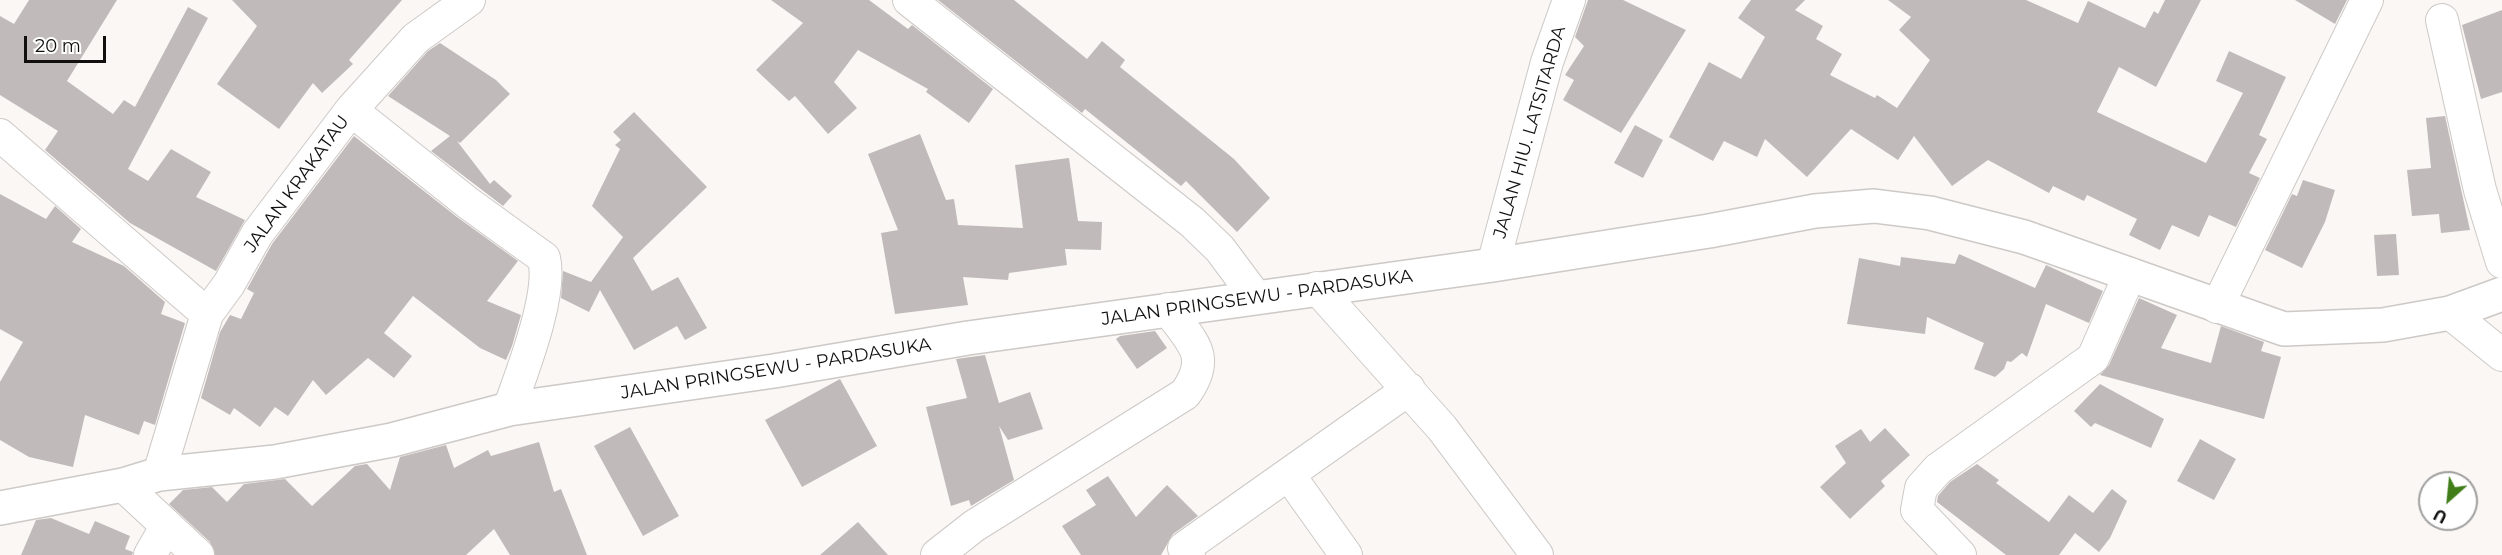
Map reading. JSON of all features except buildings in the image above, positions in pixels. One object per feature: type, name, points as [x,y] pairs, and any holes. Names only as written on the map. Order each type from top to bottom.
[{"type":"main road","name":"JALAN PRINGSEWU - PARDASUKA","points":[[0,508],[123,485],[159,474],[274,462],[392,440],[509,409],[762,373],[968,338],[1255,296],[1493,265],[1709,231],[1815,211],[1874,206],[1930,213],[2024,237],[2284,329],[2383,325],[2450,313],[2502,294]]},
{"type":"street","points":[[909,0],[1191,222],[1220,249],[1255,296]]},
{"type":"street","name":"JALAN HIU. LATSITARDA","points":[[1493,265],[1547,62],[1569,0]]},
{"type":"street","points":[[2217,307],[2367,0]]},
{"type":"street","name":"JALAN KRAKATAU","points":[[159,474],[207,314],[229,284],[257,234],[351,110],[416,38],[463,1]]},
{"type":"street","points":[[2442,20],[2480,190],[2502,262]]},
{"type":"street","points":[[351,110],[468,203],[544,258],[548,273],[526,360],[509,409]]},
{"type":"street","points":[[0,135],[207,314]]},
{"type":"street","points":[[1960,555],[1917,510],[1921,488],[1938,469],[2093,358],[2130,274]]},
{"type":"street","points":[[1317,288],[1442,428],[1538,555]]},
{"type":"street","points":[[937,555],[974,526],[1185,394],[1197,377],[1199,354],[1168,309]]},
{"type":"street","points":[[2450,313],[2502,355]]},
{"type":"street","points":[[1189,555],[1184,548],[1409,389]]},
{"type":"street","points":[[1288,475],[1346,555]]},
{"type":"street","points":[[123,485],[166,528],[198,555]]},
{"type":"street","points":[[150,555],[166,528]]}]
